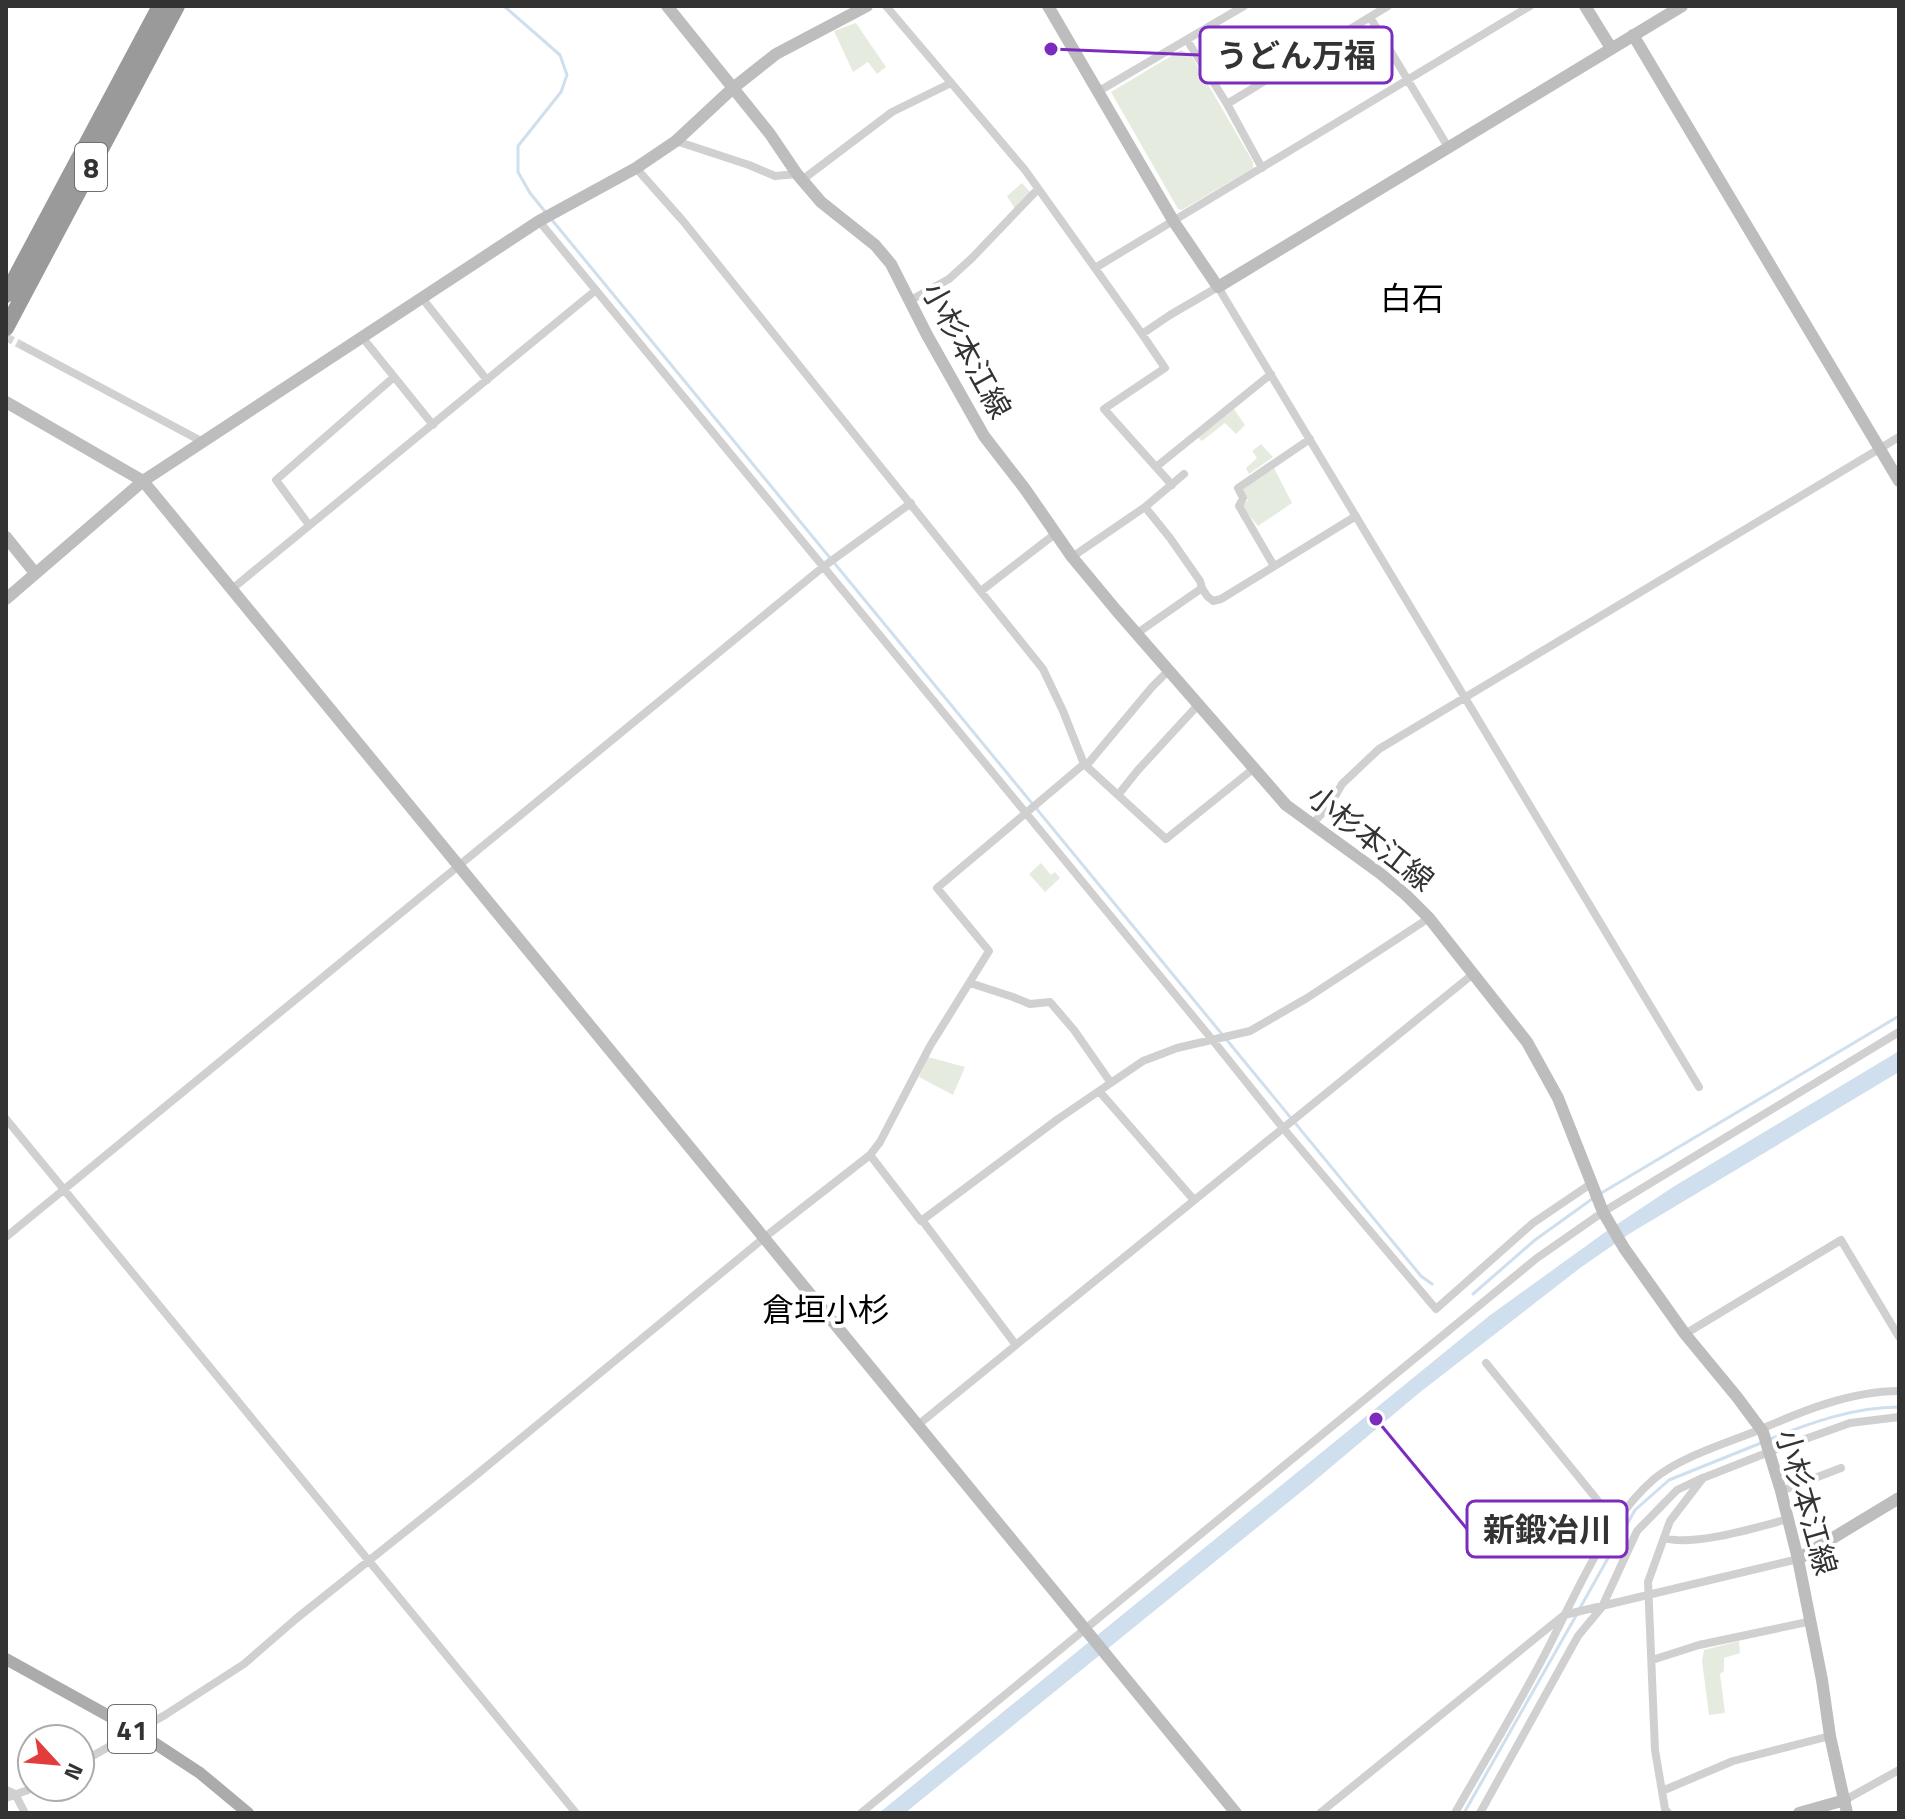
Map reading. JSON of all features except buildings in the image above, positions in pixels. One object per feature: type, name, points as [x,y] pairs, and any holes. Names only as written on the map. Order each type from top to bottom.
[{"type":"highway","name":"8","points":[[8,287],[160,6]]},
{"type":"highway","name":"8","points":[[6,328],[177,6]]},
{"type":"main road","name":"41","points":[[6,1659],[136,1731],[200,1773],[248,1813]]},
{"type":"street","name":"小杉本江線","points":[[667,6],[821,202],[875,245],[891,264],[984,436],[1072,557],[1286,805],[1406,895],[1429,918],[1527,1042],[1558,1098],[1604,1212],[1624,1248],[1685,1334],[1762,1430],[1781,1491],[1812,1621],[1830,1736],[1846,1806]]},
{"type":"street","points":[[6,599],[143,481],[539,221],[636,168],[676,141],[733,88],[776,54],[867,6]]},
{"type":"street","points":[[886,6],[1038,189],[1165,368],[1104,409],[1172,485]]},
{"type":"street","points":[[1048,6],[1174,222],[1271,374],[1699,1087]]},
{"type":"street","points":[[1099,91],[1244,6]]},
{"type":"street","points":[[1227,104],[1388,6]]},
{"type":"street","points":[[1095,268],[1530,6]]},
{"type":"street","points":[[1585,6],[1611,48]]},
{"type":"street","points":[[1142,334],[1682,6]]},
{"type":"street","points":[[1370,17],[1448,147]]},
{"type":"street","points":[[1633,35],[1899,481]]},
{"type":"street","points":[[1187,40],[1262,168]]},
{"type":"street","points":[[676,141],[775,176],[800,177],[892,112],[951,83]]},
{"type":"street","points":[[636,168],[683,221],[1043,669],[1085,765],[1166,839],[1253,769]]},
{"type":"street","points":[[909,301],[949,279],[1038,189]]},
{"type":"street","points":[[539,221],[1283,1128],[1436,1309],[1533,1223],[1592,1183]]},
{"type":"street","points":[[232,589],[596,290]]},
{"type":"street","points":[[422,298],[487,380]]},
{"type":"street","points":[[362,337],[433,425]]},
{"type":"street","points":[[23,346],[203,442]]},
{"type":"street","points":[[1156,467],[1271,374]]},
{"type":"street","points":[[309,525],[276,480],[394,377]]},
{"type":"street","points":[[6,402],[143,481],[1236,1813]]},
{"type":"street","points":[[1312,824],[1330,805],[1342,784],[1379,749],[1899,437]]},
{"type":"street","points":[[1274,566],[1239,506],[1243,498],[1238,488],[1310,439]]},
{"type":"street","points":[[1072,557],[1145,507],[1184,474]]},
{"type":"street","points":[[6,1237],[823,567],[911,503]]},
{"type":"street","points":[[1145,507],[1213,601],[1356,516]]},
{"type":"street","points":[[981,591],[1055,534]]},
{"type":"street","points":[[6,537],[35,573]]},
{"type":"street","points":[[1136,634],[1202,588]]},
{"type":"street","points":[[96,1754],[165,1715],[244,1664],[764,1238],[870,1155],[880,1142],[930,1046],[989,951],[937,888],[1085,765],[1168,671]]},
{"type":"street","points":[[1118,795],[1198,705]]},
{"type":"street","points":[[922,1220],[1058,1119],[1143,1061],[1177,1048],[1250,1031],[1307,998],[1429,918]]},
{"type":"street","points":[[918,1425],[1473,974]]},
{"type":"street","points":[[970,983],[1030,1004],[1050,1002],[1111,1083]]},
{"type":"street","points":[[861,1813],[1088,1632],[1537,1258],[1604,1212],[1899,1032]]},
{"type":"street","points":[[1099,1091],[1194,1200]]},
{"type":"street","points":[[6,1119],[576,1813]]},
{"type":"street","points":[[870,1155],[1016,1345]]},
{"type":"street","points":[[1685,1334],[1841,1240],[1899,1337]]},
{"type":"street","points":[[1486,1363],[1616,1523]]},
{"type":"street","points":[[1455,1813],[1616,1523],[1655,1478],[1673,1467],[1776,1422],[1850,1397],[1899,1391]]},
{"type":"street","points":[[1480,1813],[1578,1636],[1602,1607],[1637,1531],[1677,1490],[1768,1450],[1850,1423],[1899,1417]]},
{"type":"street","points":[[1781,1491],[1841,1468]]},
{"type":"street","points":[[1668,1813],[1655,1750],[1648,1582],[1670,1521],[1703,1478]]},
{"type":"street","points":[[1320,1813],[1564,1615],[1798,1559],[1899,1498]]},
{"type":"street","points":[[1664,1538],[1690,1540],[1736,1533],[1788,1519]]},
{"type":"street","points":[[1652,1660],[1699,1645],[1812,1621]]},
{"type":"street","points":[[1662,1791],[1733,1761],[1830,1736]]},
{"type":"street","points":[[1799,1813],[1846,1806],[1899,1770]]},
{"type":"street","points":[[6,1798],[11,1792],[25,1813]]},
{"type":"shaded area","points":[[856,23],[886,67],[877,74],[868,62],[853,72],[834,31]]},
{"type":"shaded area","points":[[1181,50],[1191,55],[1253,162],[1253,168],[1182,210],[1178,209],[1111,92]]},
{"type":"shaded area","points":[[1022,183],[1031,193],[1015,209],[1007,196]]},
{"type":"shaded area","points":[[1234,409],[1245,425],[1236,434],[1225,423],[1202,441],[1198,437]]},
{"type":"shaded area","points":[[1261,444],[1273,457],[1249,474],[1246,468],[1257,458],[1252,451]]},
{"type":"shaded area","points":[[1274,468],[1292,503],[1258,526],[1242,506],[1248,500],[1242,490]]},
{"type":"shaded area","points":[[1041,863],[1051,875],[1055,872],[1060,878],[1045,892],[1029,874]]},
{"type":"shaded area","points":[[928,1057],[965,1067],[953,1095],[919,1077]]},
{"type":"shaded area","points":[[1739,1641],[1740,1653],[1724,1658],[1724,1671],[1720,1674],[1725,1713],[1709,1715],[1702,1661],[1704,1650]]},
{"type":"water","points":[[1899,1051],[1899,1072],[1629,1234],[1580,1268],[1419,1393],[905,1813],[879,1813],[1489,1316],[1673,1187]]},
{"type":"waterway","points":[[504,6],[560,55],[567,75],[561,92],[518,146],[518,172],[547,214]]},
{"type":"waterway","points":[[552,220],[1421,1276],[1432,1284]]},
{"type":"waterway","points":[[1598,1195],[1899,1016]]},
{"type":"waterway","points":[[1473,1294],[1535,1240],[1592,1199]]},
{"type":"waterway","points":[[1768,1440],[1832,1417],[1899,1407]]},
{"type":"waterway","points":[[1580,1608],[1635,1510],[1669,1480],[1761,1443]]},
{"type":"waterway","points":[[1464,1813],[1577,1614]]},
{"type":"tunnel","points":[[6,337],[23,346]]},
{"type":"place","name":"うどん万福","points":[[1051,49]]},
{"type":"place","name":"新鍛冶川","points":[[1376,1419]]},
{"type":"district","name":"白石","points":[[1412,298]]},
{"type":"district","name":"倉垣小杉","points":[[826,1309]]}]
